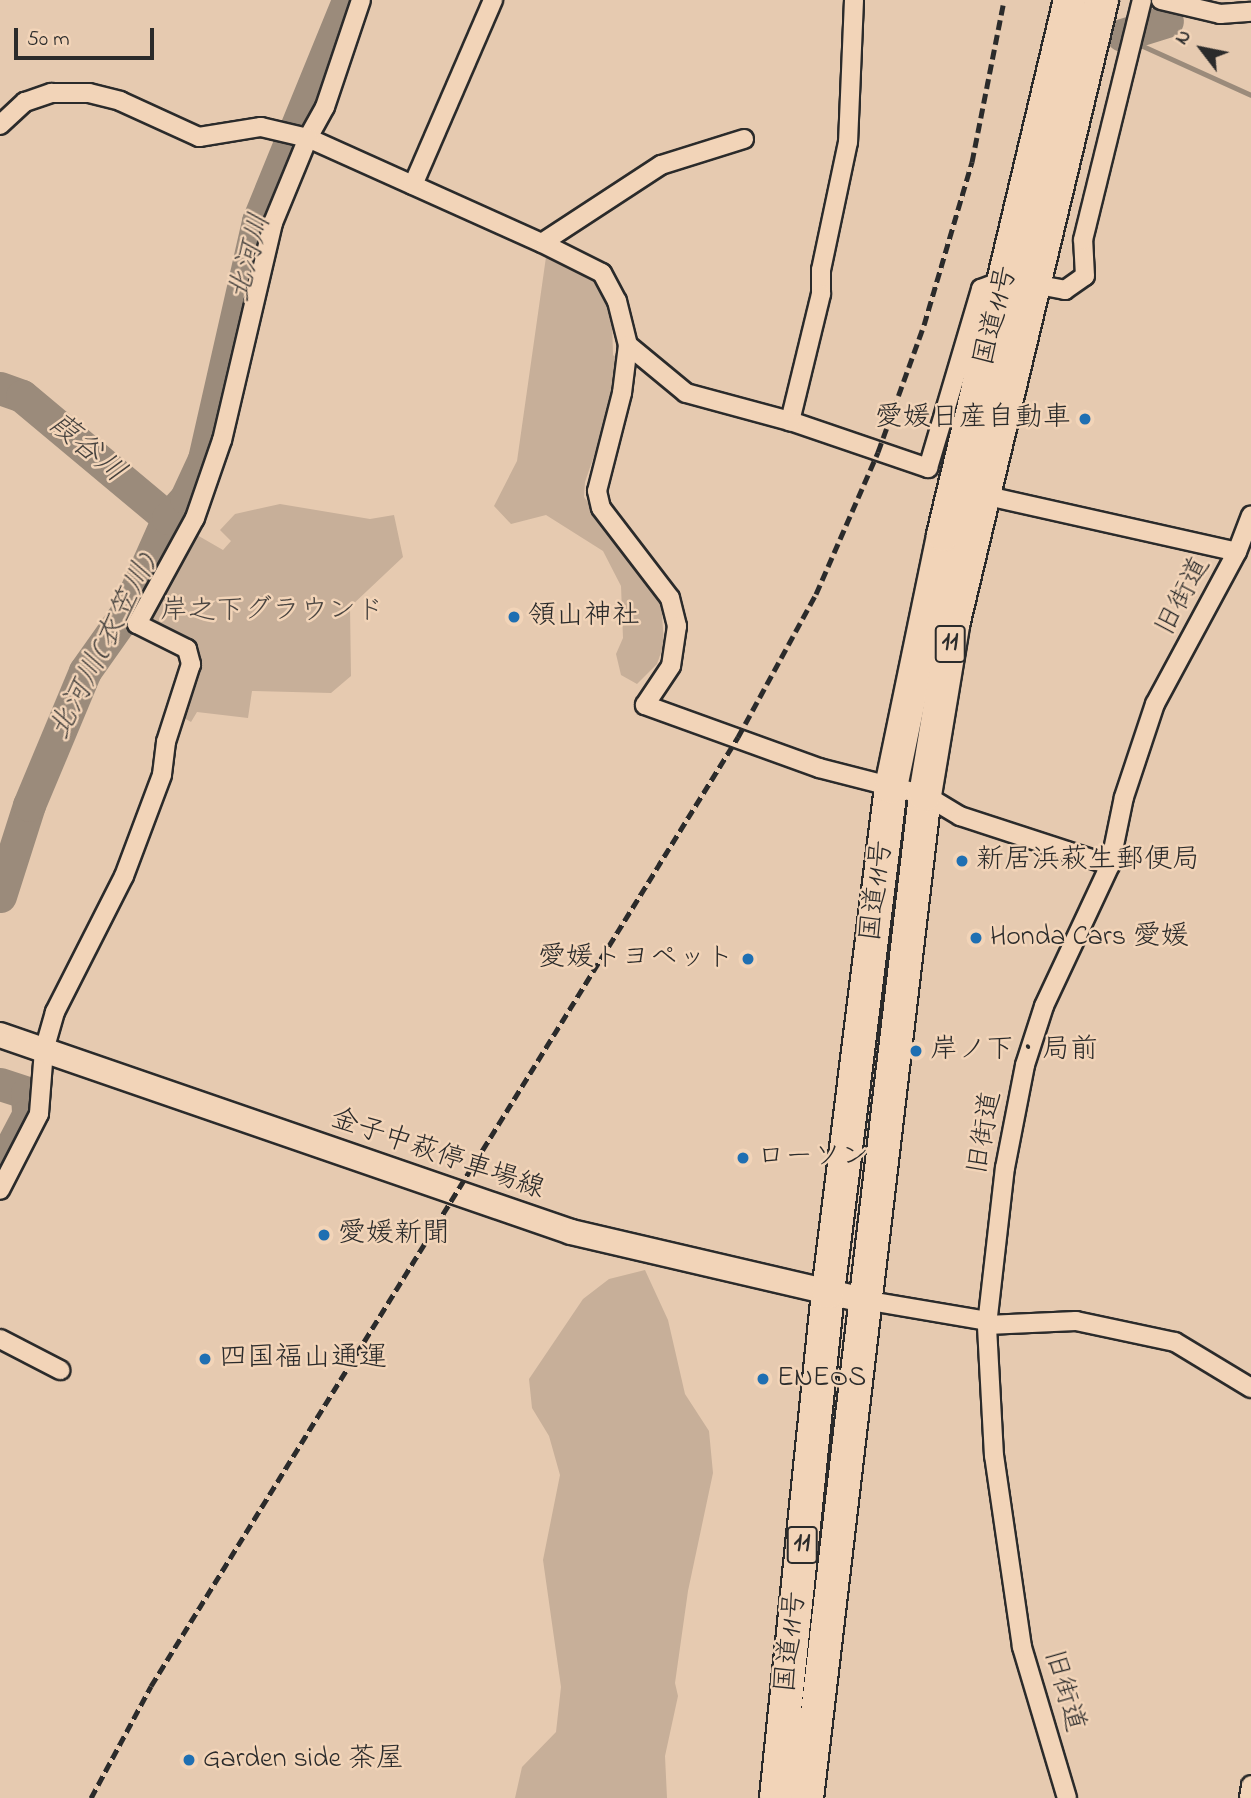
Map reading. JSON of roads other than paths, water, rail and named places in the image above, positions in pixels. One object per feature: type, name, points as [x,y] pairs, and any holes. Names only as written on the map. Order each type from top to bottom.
[{"type":"highway","name":"国道11号","points":[[807,1798],[925,795],[953,625],[984,495],[1070,0]]},
{"type":"highway","name":"国道11号","points":[[776,1798],[828,1292],[891,787],[943,535],[1021,283],[1102,0]]},
{"type":"main road","name":"金子中萩停車場線","points":[[0,1035],[571,1232],[864,1300]]},
{"type":"street","points":[[0,1190],[39,1114],[44,1050],[73,970],[140,837],[162,775],[166,742],[191,664],[187,649],[137,624],[195,518],[222,440],[273,223],[298,135],[324,107],[361,0]]},
{"type":"street","points":[[413,185],[493,0]]},
{"type":"street","points":[[790,421],[821,294],[821,270],[848,142],[854,0]]},
{"type":"street","points":[[628,345],[686,393],[790,421],[928,468],[975,297],[981,289],[1021,283],[1065,290],[1085,276],[1083,240],[1142,0]]},
{"type":"street","points":[[1160,0],[1220,14],[1251,12]]},
{"type":"street","points":[[0,125],[25,102],[51,93],[89,93],[120,101],[200,137],[261,127],[298,135],[542,243],[602,273],[617,301],[628,345],[622,393],[597,491],[601,508],[670,598],[677,626],[671,666],[645,705],[819,768],[925,795],[960,816],[1110,865]]},
{"type":"street","points":[[542,243],[661,165],[744,139]]},
{"type":"street","points":[[984,495],[1237,552]]},
{"type":"street","name":"旧街道","points":[[1067,1798],[1022,1647],[994,1456],[987,1323],[1005,1168],[1025,1065],[1044,1006],[1110,865],[1124,797],[1155,704],[1237,552],[1251,516]]},
{"type":"street","points":[[864,1300],[987,1323],[1076,1321],[1175,1342],[1251,1388]]},
{"type":"street","points":[[0,1339],[60,1370]]},
{"type":"street","points":[[1249,1798],[1251,1785]]},
{"type":"waterway","name":"北河川","points":[[0,896],[29,805],[85,671],[126,613],[168,518],[186,498],[204,459],[258,221],[348,0]]},
{"type":"waterway","points":[[1122,35],[1167,21]]},
{"type":"waterway","points":[[1136,43],[1251,95]]},
{"type":"waterway","name":"葭谷川","points":[[0,388],[22,396],[168,518]]},
{"type":"waterway","name":"北河川(衣笠川)","points":[[0,1084],[27,1093],[28,1115],[0,1168]]},
{"type":"railway","points":[[91,1798],[151,1686],[738,737],[816,594],[878,452],[924,325],[972,162],[1004,0]]},
{"type":"place","name":"愛媛日産自動車","points":[[1085,419]]},
{"type":"place","name":"領山神社","points":[[514,617]]},
{"type":"place","name":"新居浜萩生郵便局","points":[[962,861]]},
{"type":"place","name":"Honda Cars 愛媛","points":[[976,938]]},
{"type":"place","name":"愛媛トヨペット","points":[[748,959]]},
{"type":"place","name":"岸ノ下・局前","points":[[916,1051]]},
{"type":"place","name":"ローソン","points":[[743,1158]]},
{"type":"place","name":"愛媛新聞","points":[[324,1235]]},
{"type":"place","name":"四国福山通運","points":[[205,1359]]},
{"type":"place","name":"ENEOS","points":[[763,1379]]},
{"type":"place","name":"Garden side 茶屋","points":[[189,1760]]},
{"type":"park label","name":"岸之下グラウンド","points":[[272,612]]}]
